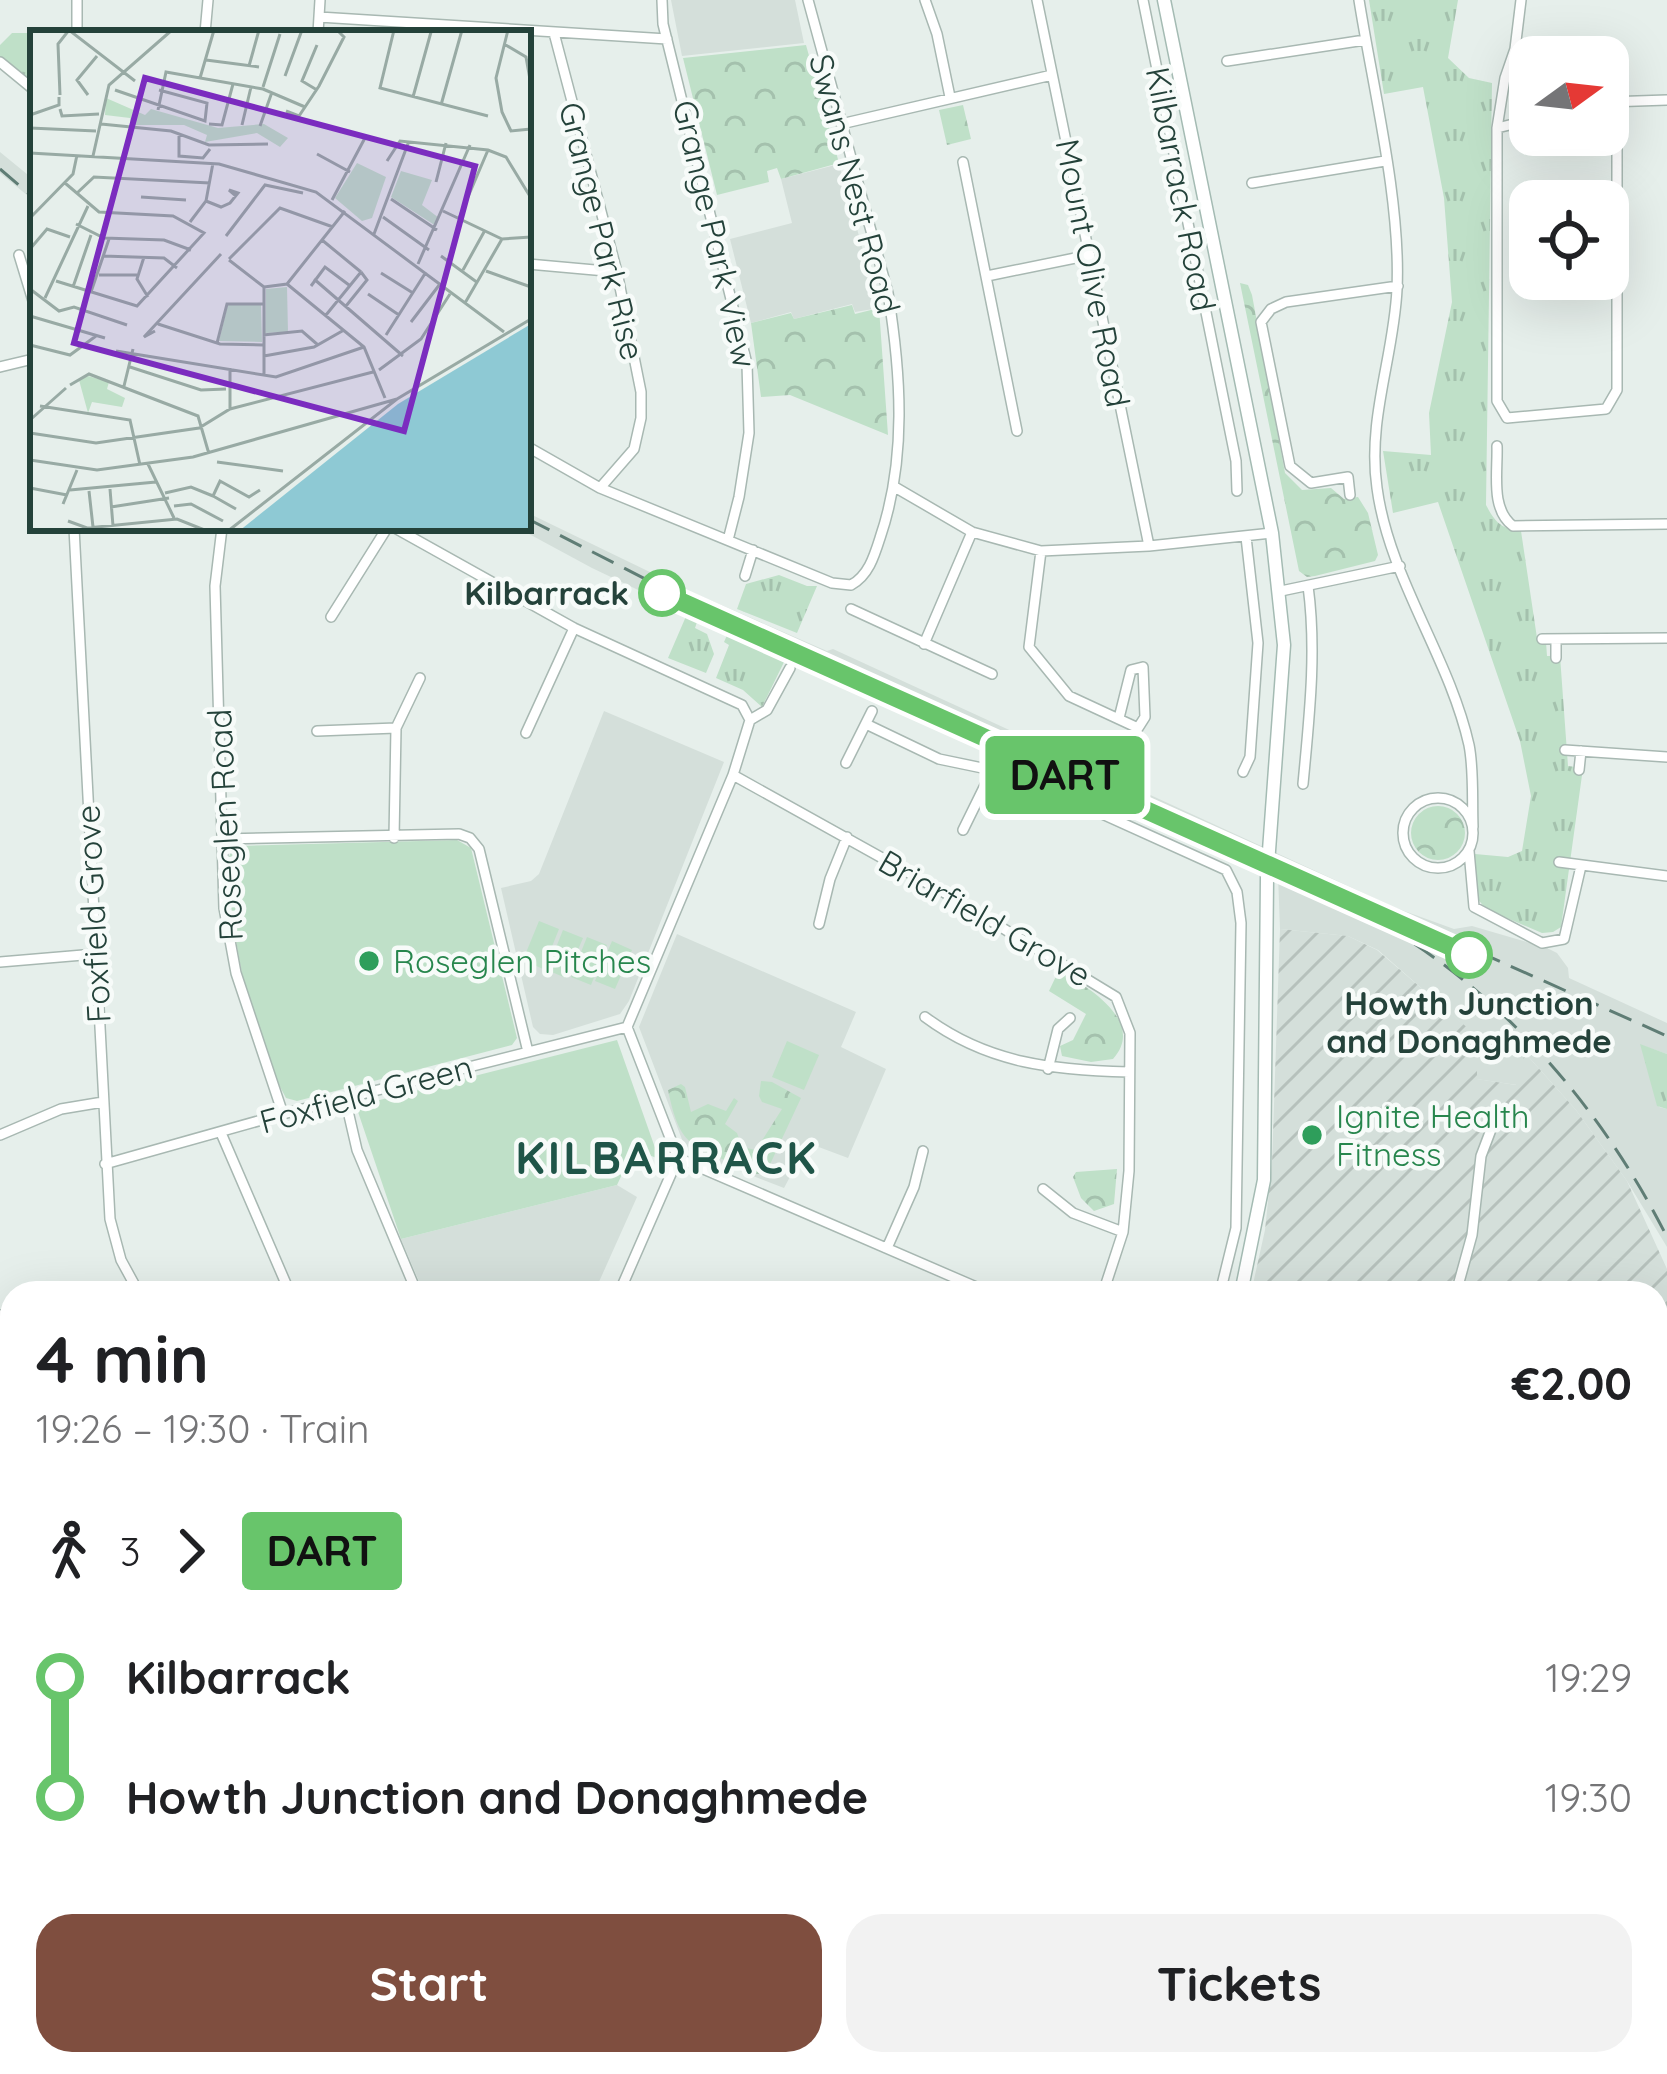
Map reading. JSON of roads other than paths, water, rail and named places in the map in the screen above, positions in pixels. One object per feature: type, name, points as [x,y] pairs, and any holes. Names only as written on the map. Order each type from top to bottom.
[{"type":"main road","name":"Kilbarrack Road","points":[[1164,0],[1281,592],[1283,680],[1265,956],[1265,1146],[1256,1233],[1244,1281]]},
{"type":"street","points":[[206,30],[208,0]]},
{"type":"street","points":[[318,30],[320,0]]},
{"type":"street","name":"Grange Park View","points":[[662,0],[667,39],[747,364],[748,433],[740,497],[728,540]]},
{"type":"street","name":"Swans Nest Road","points":[[531,449],[600,488],[832,583],[850,585],[865,574],[893,486],[898,435],[895,339],[888,293],[808,0]]},
{"type":"street","points":[[925,0],[950,97]]},
{"type":"street","name":"Mount Olive Road","points":[[1037,0],[1149,547]]},
{"type":"street","name":"Kilbarrack Road","points":[[1143,0],[1236,461],[1237,491]]},
{"type":"street","points":[[1359,0],[1396,233],[1398,286],[1377,409],[1380,509],[1469,747],[1474,907],[1527,936],[1553,944],[1564,939],[1581,866]]},
{"type":"street","points":[[1521,0],[1497,128],[1497,401],[1503,414],[1519,419],[1582,413],[1606,409],[1614,400],[1618,329],[1613,156]]},
{"type":"street","points":[[319,17],[436,29]]},
{"type":"street","points":[[531,32],[667,39]]},
{"type":"street","name":"Grange Park Rise","points":[[554,33],[617,272],[633,344],[641,418],[634,449],[600,488]]},
{"type":"street","points":[[1227,62],[1366,40]]},
{"type":"street","points":[[0,62],[30,87]]},
{"type":"street","points":[[841,124],[1052,75]]},
{"type":"street","points":[[1629,101],[1667,100]]},
{"type":"street","points":[[1497,128],[1509,125]]},
{"type":"street","points":[[1252,183],[1385,161]]},
{"type":"street","points":[[963,162],[1017,431]]},
{"type":"street","points":[[19,255],[30,291]]},
{"type":"street","points":[[987,276],[1090,255]]},
{"type":"street","points":[[531,264],[617,272]]},
{"type":"street","points":[[1350,495],[1348,477],[1311,483],[1290,466],[1261,322],[1271,309],[1286,302],[1398,286]]},
{"type":"street","points":[[0,367],[30,360]]},
{"type":"street","points":[[1219,378],[1240,373]]},
{"type":"street","points":[[1497,446],[1498,508],[1513,526],[1667,524]]},
{"type":"street","points":[[893,486],[972,532],[1041,551],[1149,547],[1272,533]]},
{"type":"street","name":"Foxfield Grove","points":[[74,531],[105,1164],[114,1240],[134,1281]]},
{"type":"street","name":"Roseglen Road","points":[[222,531],[214,586],[220,839],[229,944],[255,1040],[283,1114]]},
{"type":"street","points":[[331,617],[389,531]]},
{"type":"street","points":[[396,531],[574,628],[742,705],[750,720]]},
{"type":"street","points":[[923,644],[972,532]]},
{"type":"street","points":[[1243,772],[1250,757],[1258,643],[1246,537]]},
{"type":"street","points":[[745,576],[753,550]]},
{"type":"street","points":[[1041,551],[1029,647],[1069,696],[1138,728],[1146,699],[1143,667],[1131,670],[1118,718]]},
{"type":"street","points":[[1281,592],[1400,566]]},
{"type":"street","points":[[1303,784],[1311,700],[1308,586]]},
{"type":"street","points":[[864,599],[854,611],[986,672],[987,655]]},
{"type":"street","points":[[526,733],[574,628]]},
{"type":"street","points":[[1542,639],[1667,638]]},
{"type":"street","points":[[1556,640],[1556,658]]},
{"type":"street","points":[[624,1281],[678,1158],[627,1027],[733,775],[750,720],[773,701],[790,668]]},
{"type":"street","points":[[394,838],[397,728],[420,678]]},
{"type":"street","points":[[846,763],[872,711]]},
{"type":"street","points":[[866,724],[939,759],[1016,775],[1226,870],[1237,892],[1241,923],[1240,1146],[1236,1228],[1223,1281]]},
{"type":"street","points":[[317,731],[397,728]]},
{"type":"street","points":[[1565,750],[1667,757]]},
{"type":"street","points":[[1579,770],[1580,751]]},
{"type":"street","points":[[963,830],[993,769]]},
{"type":"street","name":"Briarfield Grove","points":[[733,775],[1116,997],[1130,1033],[1129,1171],[1123,1232],[1107,1281]]},
{"type":"street","points":[[1453,801],[1472,785]]},
{"type":"street","points":[[1469,851],[1451,866],[1418,862],[1405,844],[1405,821],[1419,803],[1442,798],[1463,807],[1473,826]]},
{"type":"street","points":[[220,839],[459,834],[475,843],[527,1052]]},
{"type":"street","name":"Briarfield Grove","points":[[819,924],[847,837]]},
{"type":"street","points":[[1559,862],[1667,876]]},
{"type":"street","points":[[0,962],[95,954]]},
{"type":"street","points":[[925,1017],[1016,1063],[1129,1072]]},
{"type":"street","name":"Briarfield Grove","points":[[1048,1069],[1058,1029],[1070,1018]]},
{"type":"street","name":"Foxfield Green","points":[[105,1164],[627,1027]]},
{"type":"street","points":[[344,1098],[357,1150],[412,1281]]},
{"type":"street","points":[[0,1135],[62,1109],[103,1102]]},
{"type":"street","points":[[1459,1281],[1472,1235],[1480,1156],[1492,1127]]},
{"type":"street","points":[[220,1133],[285,1281]]},
{"type":"street","points":[[1240,1146],[1265,1146]]},
{"type":"street","points":[[887,1248],[914,1187],[923,1150]]},
{"type":"street","points":[[678,1158],[963,1281]]},
{"type":"street","points":[[1043,1189],[1072,1213],[1123,1232]]},
{"type":"railway","points":[[0,169],[30,194]]},
{"type":"railway","points":[[531,521],[661,587],[1667,1036]]},
{"type":"railway","points":[[1384,925],[1471,986],[1548,1061],[1613,1146],[1667,1237]]},
{"type":"train","name":"DART","points":[[662,593],[1469,955]]},
{"type":"place","name":"Kilbarrack","points":[[662,593]]},
{"type":"place","name":"Howth Junction and Donaghmede","points":[[1469,955]]},
{"type":"place","name":"Roseglen Pitches","points":[[369,961]]},
{"type":"place","name":"Ignite Health Fitness","points":[[1312,1135]]},
{"type":"district","name":"KILBARRACK","points":[[667,1158]]}]
